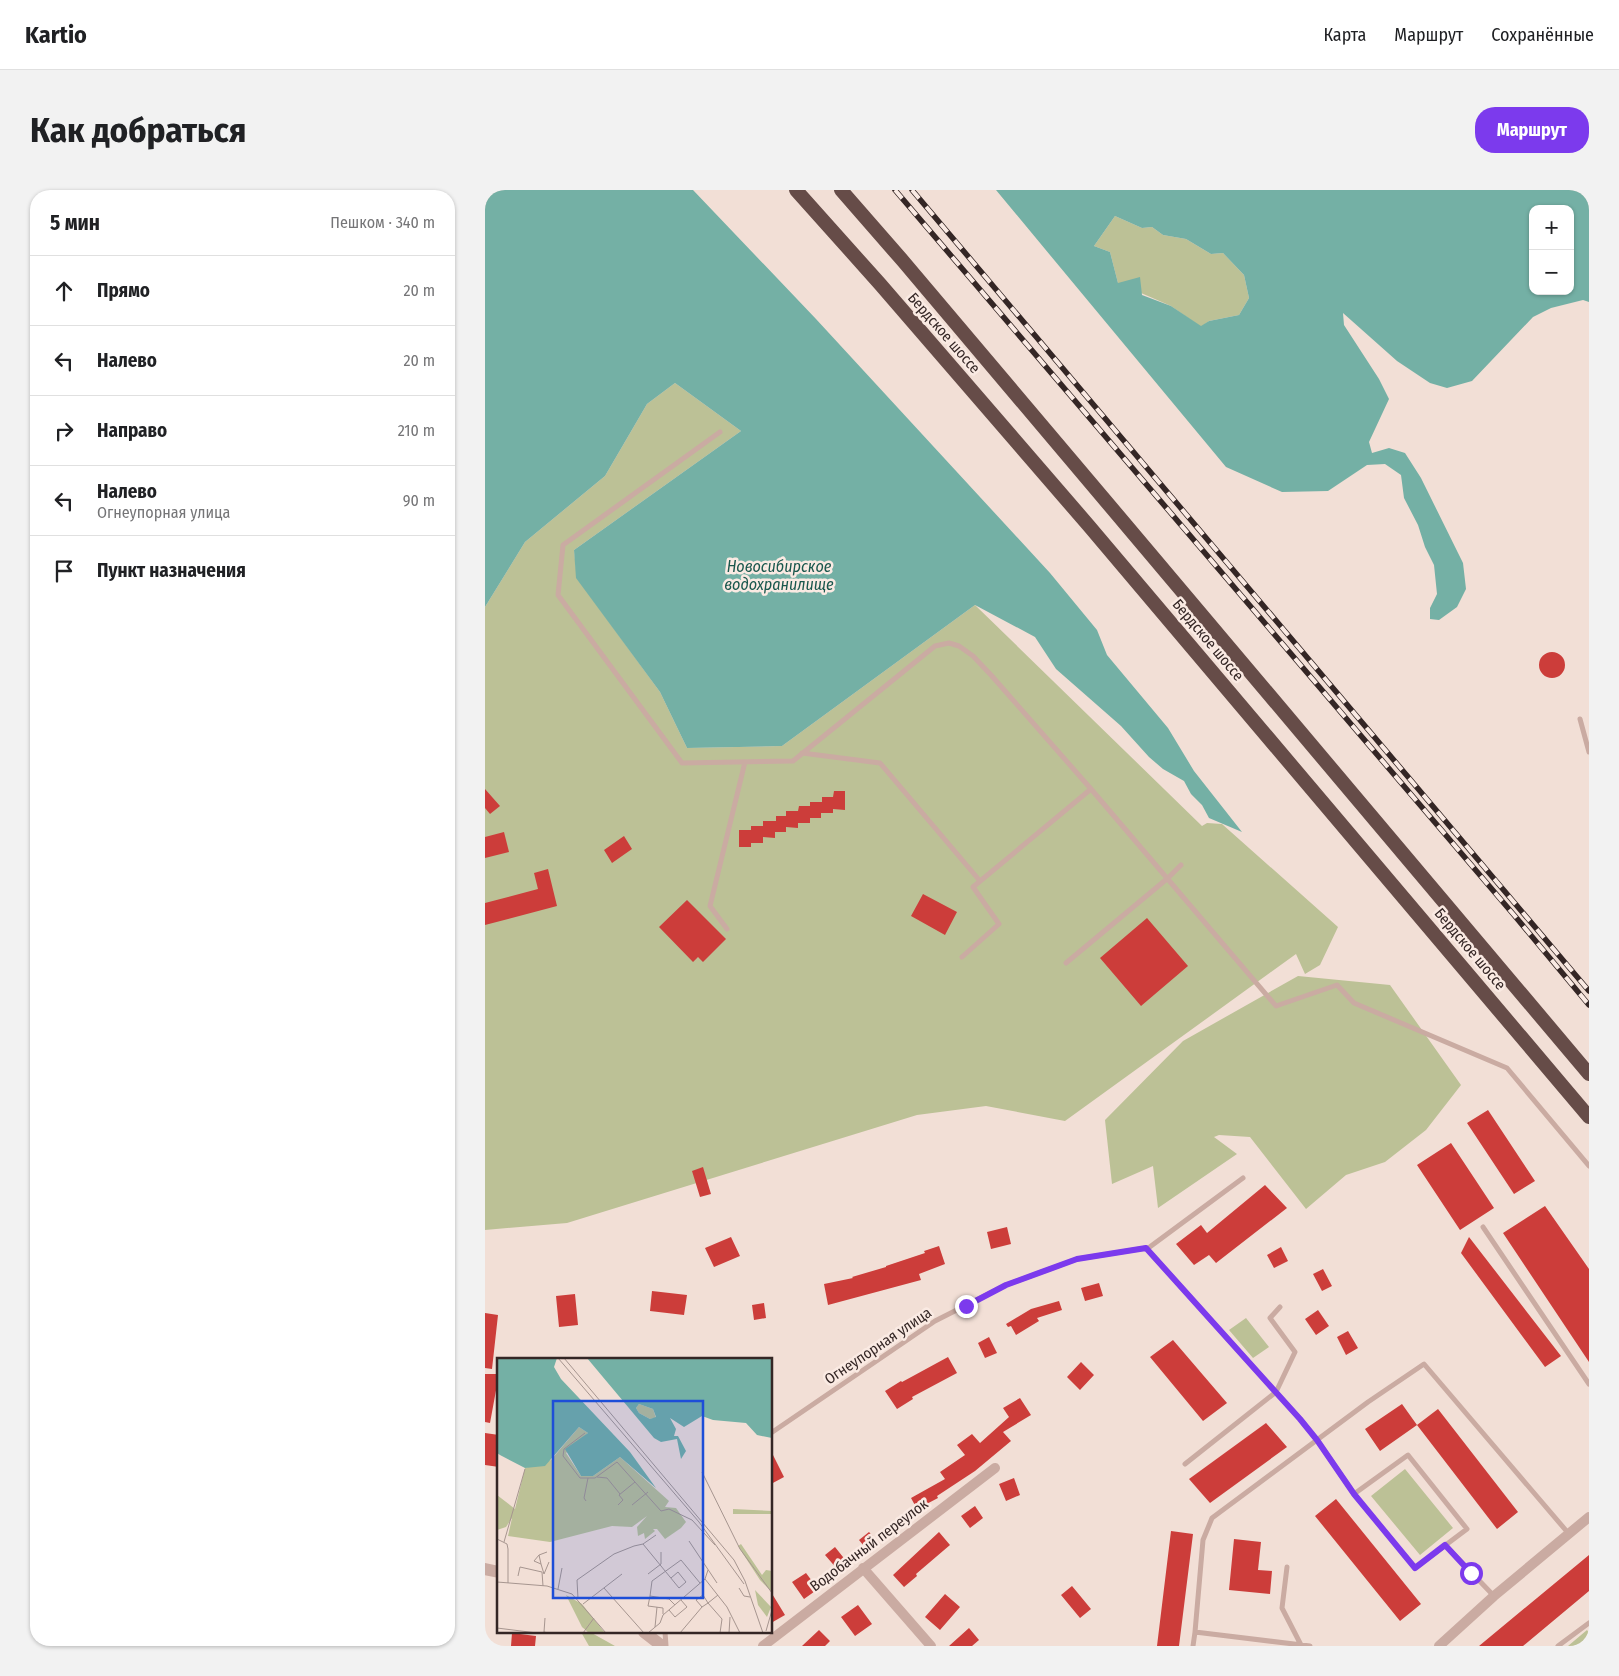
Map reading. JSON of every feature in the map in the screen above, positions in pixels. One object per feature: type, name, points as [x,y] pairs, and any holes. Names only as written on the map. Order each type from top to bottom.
[{"type":"highway","name":"Бердское шоссе","points":[[796,190],[880,284],[1089,526],[1589,1117]]},
{"type":"highway","name":"Бердское шоссе","points":[[841,190],[903,260],[1092,483],[1589,1074]]},
{"type":"street","name":"Водобачный переулок","points":[[763,1646],[995,1468]]},
{"type":"street","points":[[1439,1646],[1494,1596],[1589,1517]]},
{"type":"street","points":[[863,1568],[931,1646]]},
{"type":"street","points":[[647,1634],[664,1646]]},
{"type":"lane","points":[[720,432],[563,544],[558,595],[682,762],[793,761],[935,646],[949,643],[959,646],[979,662],[1091,789],[1276,1006],[1337,985],[1354,1003],[1507,1068],[1589,1166]]},
{"type":"lane","points":[[1580,718],[1589,752]]},
{"type":"lane","points":[[802,754],[880,762],[980,881]]},
{"type":"lane","points":[[727,929],[710,906],[745,762]]},
{"type":"lane","points":[[962,957],[999,924],[973,887],[1091,789]]},
{"type":"lane","points":[[1066,963],[1181,865]]},
{"type":"lane","points":[[1243,1178],[1147,1249],[1317,1440],[1354,1494],[1415,1568],[1467,1529],[1408,1455],[1354,1494]]},
{"type":"lane","points":[[1483,1227],[1589,1384]]},
{"type":"lane","name":"Огнеупорная улица","points":[[773,1432],[935,1321],[1006,1285],[1077,1259],[1147,1249]]},
{"type":"lane","points":[[1185,1464],[1276,1392],[1295,1352],[1271,1318],[1280,1307]]},
{"type":"lane","points":[[1193,1646],[1203,1540],[1212,1518],[1368,1402],[1424,1364],[1569,1534]]},
{"type":"lane","points":[[1445,1545],[1494,1596]]},
{"type":"lane","points":[[1287,1567],[1282,1608],[1301,1645]]},
{"type":"lane","points":[[1558,1646],[1589,1623]]},
{"type":"lane","points":[[1195,1632],[1310,1646]]},
{"type":"green space","points":[[1115,216],[1142,228],[1152,227],[1163,235],[1186,239],[1211,254],[1223,253],[1244,275],[1249,298],[1239,315],[1209,321],[1201,327],[1171,306],[1118,283],[1110,252],[1094,246]]},
{"type":"green space","points":[[675,383],[741,431],[574,550],[577,578],[660,692],[687,748],[782,746],[975,605],[1202,826],[1207,823],[1222,824],[1338,927],[1320,965],[1305,974],[1296,954],[1065,1121],[986,1106],[917,1115],[567,1223],[485,1230],[485,607],[525,542],[605,476],[647,404]]},
{"type":"green space","points":[[1298,976],[1390,985],[1461,1085],[1426,1130],[1385,1162],[1346,1175],[1306,1209],[1250,1137],[1219,1135],[1214,1137],[1237,1154],[1158,1208],[1153,1166],[1112,1184],[1105,1120],[1183,1041]]},
{"type":"green space","points":[[1246,1318],[1269,1347],[1253,1358],[1229,1330]]},
{"type":"green space","points":[[1405,1469],[1453,1528],[1420,1555],[1371,1496]]},
{"type":"green space","points":[[1587,1630],[1589,1633],[1589,1646],[1568,1646]]},
{"type":"green space","points":[[582,1634],[594,1634],[615,1646],[589,1646]]},
{"type":"water","name":"Новосибирское водохранилище","points":[[485,190],[693,190],[816,319],[1050,573],[1097,630],[1107,655],[1168,728],[1194,771],[1242,832],[1209,818],[1184,781],[1163,769],[1149,757],[1121,726],[1056,669],[1035,637],[975,605],[782,746],[687,748],[660,692],[576,578],[574,550],[741,431],[675,383],[647,404],[605,476],[525,542],[485,607]]},
{"type":"water","points":[[996,190],[1589,190],[1589,302],[1583,300],[1551,308],[1533,317],[1472,381],[1447,388],[1430,383],[1397,361],[1343,313],[1344,325],[1379,379],[1389,399],[1369,442],[1372,453],[1389,448],[1405,453],[1421,478],[1463,563],[1466,589],[1457,607],[1439,620],[1430,619],[1430,608],[1437,594],[1434,565],[1425,547],[1418,525],[1404,498],[1401,475],[1385,464],[1367,465],[1328,491],[1282,492],[1226,467]],"holes":[[[1115,216],[1142,228],[1152,227],[1163,235],[1186,239],[1211,254],[1223,253],[1244,275],[1249,298],[1239,315],[1209,321],[1201,326],[1171,306],[1142,295],[1140,277],[1118,283],[1110,252],[1094,246]]]},
{"type":"building","points":[[1552,652],[1561,656],[1565,665],[1561,674],[1552,678],[1543,674],[1539,665],[1543,656]]},
{"type":"building","points":[[485,789],[500,806],[490,814],[485,808]]},
{"type":"building","points":[[834,791],[845,791],[845,810],[833,809],[833,813],[821,813],[821,818],[810,818],[810,823],[798,823],[798,828],[786,827],[786,832],[775,832],[775,838],[763,837],[763,843],[751,843],[751,847],[739,847],[739,830],[751,830],[751,826],[763,826],[763,821],[776,821],[776,816],[786,816],[786,811],[798,811],[799,806],[810,806],[810,802],[822,802],[822,797],[833,797]]},
{"type":"building","points":[[504,832],[509,852],[485,858],[485,837]]},
{"type":"building","points":[[624,836],[632,849],[612,863],[604,850]]},
{"type":"building","points":[[548,869],[557,906],[485,925],[485,903],[538,889],[534,873]]},
{"type":"building","points":[[923,894],[957,912],[945,935],[911,916]]},
{"type":"building","points":[[687,900],[726,939],[703,962],[698,957],[693,962],[659,927]]},
{"type":"building","points":[[1147,918],[1188,966],[1141,1006],[1100,958]]},
{"type":"building","points":[[1488,1110],[1535,1181],[1514,1194],[1467,1123]]},
{"type":"building","points":[[1451,1143],[1494,1208],[1460,1230],[1417,1165]]},
{"type":"building","points":[[703,1167],[711,1194],[700,1197],[692,1171]]},
{"type":"building","points":[[1265,1185],[1287,1208],[1216,1263],[1209,1255],[1194,1265],[1176,1244],[1201,1225],[1207,1233]]},
{"type":"building","points":[[1545,1206],[1589,1269],[1589,1362],[1503,1233]]},
{"type":"building","points":[[1007,1227],[1011,1244],[991,1249],[987,1232]]},
{"type":"building","points":[[731,1237],[740,1256],[714,1267],[705,1248]]},
{"type":"building","points":[[1469,1237],[1561,1356],[1545,1367],[1461,1253]]},
{"type":"building","points":[[939,1246],[945,1264],[919,1274],[921,1280],[828,1305],[824,1284],[853,1278],[925,1253],[924,1251]]},
{"type":"building","points":[[1281,1247],[1288,1261],[1274,1268],[1267,1255]]},
{"type":"building","points":[[1323,1269],[1332,1286],[1322,1291],[1313,1274]]},
{"type":"building","points":[[1099,1283],[1103,1296],[1085,1301],[1081,1288]]},
{"type":"building","points":[[652,1291],[687,1295],[684,1315],[650,1311]]},
{"type":"building","points":[[575,1294],[578,1325],[559,1327],[556,1296]]},
{"type":"building","points":[[1059,1301],[1062,1310],[1037,1318],[1039,1321],[1016,1335],[1011,1326],[1008,1327],[1006,1324],[1031,1309]]},
{"type":"building","points":[[764,1303],[766,1318],[754,1320],[752,1305]]},
{"type":"building","points":[[1318,1310],[1329,1326],[1316,1335],[1305,1319]]},
{"type":"building","points":[[485,1313],[498,1315],[492,1369],[485,1368]]},
{"type":"building","points":[[1348,1331],[1358,1348],[1346,1355],[1337,1337]]},
{"type":"building","points":[[989,1337],[997,1353],[985,1358],[978,1343]]},
{"type":"building","points":[[1173,1340],[1227,1403],[1203,1421],[1150,1357]]},
{"type":"building","points":[[948,1357],[957,1373],[912,1397],[913,1399],[897,1409],[885,1391]]},
{"type":"building","points":[[1081,1362],[1094,1375],[1080,1390],[1067,1377]]},
{"type":"building","points":[[485,1374],[497,1374],[497,1385],[490,1423],[485,1422]]},
{"type":"building","points":[[1020,1398],[1031,1415],[1003,1432],[1011,1441],[975,1471],[937,1496],[938,1498],[917,1509],[911,1498],[945,1479],[940,1472],[965,1455],[957,1445],[972,1434],[980,1443],[1009,1417],[1003,1408]]},
{"type":"building","points":[[1402,1404],[1417,1425],[1380,1451],[1365,1429]]},
{"type":"building","points":[[1438,1409],[1518,1512],[1497,1529],[1417,1425]]},
{"type":"building","points":[[1266,1423],[1287,1447],[1210,1503],[1189,1479]]},
{"type":"building","points":[[485,1433],[497,1435],[497,1467],[485,1465]]},
{"type":"building","points":[[773,1455],[784,1477],[773,1483]]},
{"type":"building","points":[[1014,1478],[1020,1495],[1006,1501],[999,1484]]},
{"type":"building","points":[[1336,1499],[1421,1604],[1400,1621],[1315,1516]]},
{"type":"building","points":[[975,1506],[983,1518],[970,1528],[961,1516]]},
{"type":"building","points":[[1171,1531],[1193,1534],[1179,1646],[1157,1646]]},
{"type":"building","points":[[869,1532],[878,1542],[868,1551],[859,1540]]},
{"type":"building","points":[[939,1532],[950,1545],[916,1574],[917,1576],[904,1587],[893,1575]]},
{"type":"building","points":[[1234,1539],[1261,1542],[1258,1570],[1272,1571],[1270,1594],[1229,1590]]},
{"type":"building","points":[[835,1547],[847,1562],[838,1570],[825,1555]]},
{"type":"building","points":[[1589,1555],[1589,1591],[1523,1646],[1479,1646]]},
{"type":"building","points":[[806,1573],[818,1589],[804,1599],[792,1582]]},
{"type":"building","points":[[1072,1586],[1091,1609],[1080,1618],[1061,1595]]},
{"type":"building","points":[[945,1594],[960,1607],[940,1630],[925,1617]]},
{"type":"building","points":[[773,1595],[785,1615],[773,1622]]},
{"type":"building","points":[[858,1605],[872,1624],[855,1636],[841,1617]]},
{"type":"building","points":[[969,1628],[979,1640],[972,1646],[949,1646]]},
{"type":"building","points":[[819,1630],[830,1641],[825,1646],[802,1646]]},
{"type":"building","points":[[512,1634],[536,1636],[535,1646],[511,1646]]},
{"type":"railway","points":[[895,190],[1589,1005]]},
{"type":"railway","points":[[912,190],[1589,991]]},
{"type":"route","points":[[966,1306],[1006,1285],[1077,1259],[1146,1248],[1300,1419],[1317,1440],[1354,1494],[1415,1568],[1445,1545],[1471,1573]]}]
